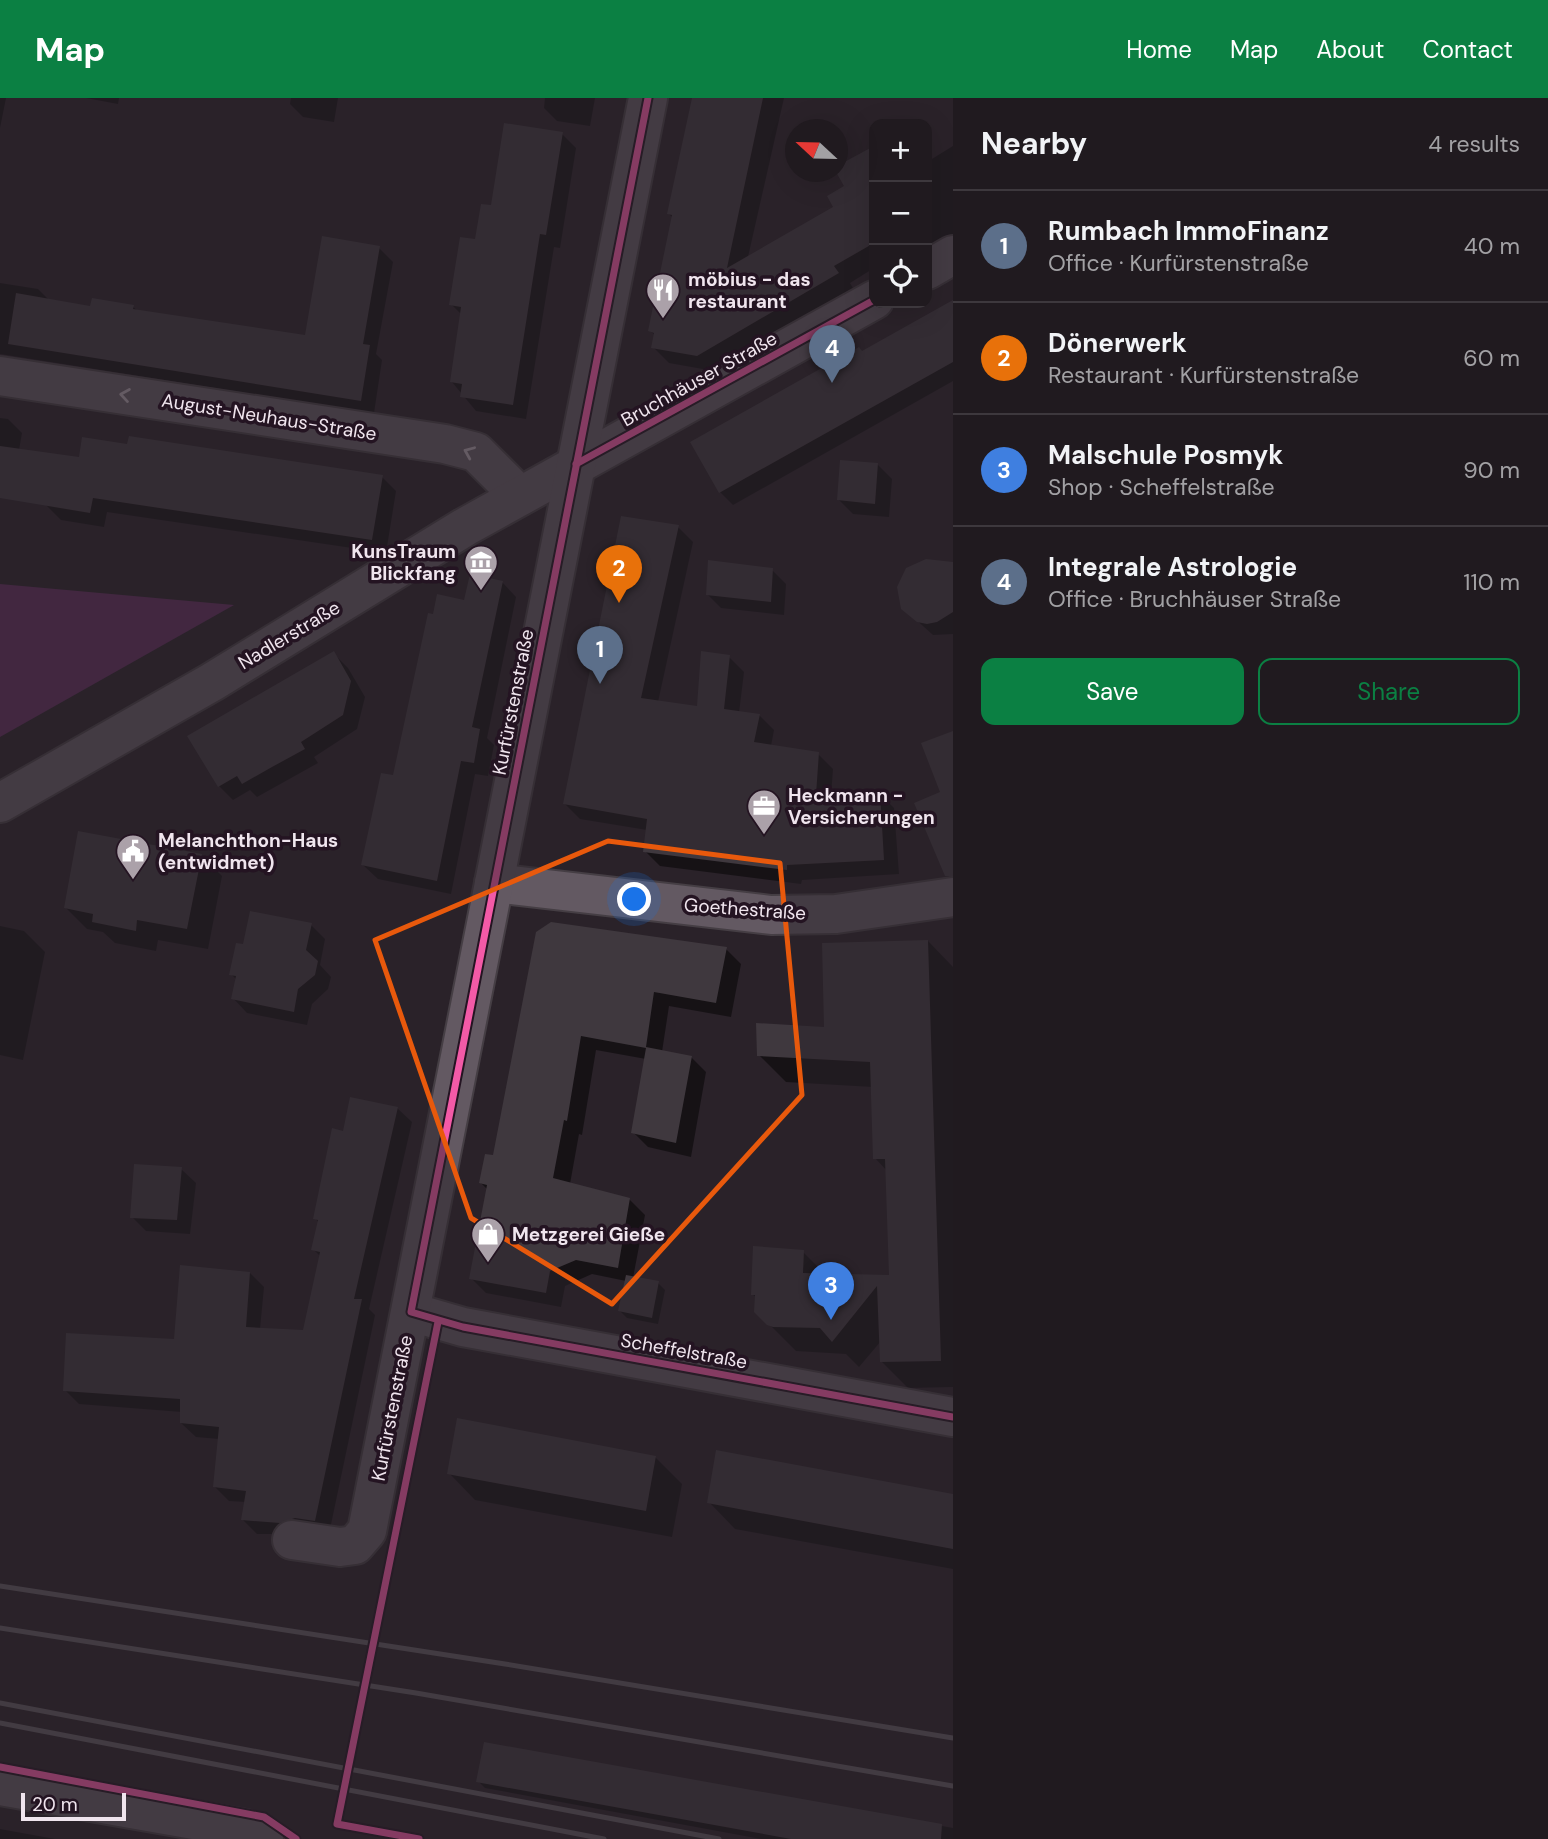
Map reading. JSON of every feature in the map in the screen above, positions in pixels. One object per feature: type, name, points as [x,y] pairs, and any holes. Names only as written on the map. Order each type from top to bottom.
[{"type":"street","name":"Kurfürstenstraße","points":[[292,1540],[340,1548],[355,1545],[367,1531],[648,98]]},
{"type":"street","points":[[932,267],[953,255]]},
{"type":"street","name":"Bruchhäuser Straße","points":[[576,464],[869,303]]},
{"type":"street","name":"August-Neuhaus-Straße","points":[[0,376],[445,444],[476,452],[520,496]]},
{"type":"street","name":"Nadlerstraße","points":[[0,803],[212,682],[576,464]]},
{"type":"street","name":"Goethestraße","points":[[494,883],[771,915],[836,914],[953,897]]},
{"type":"street","name":"Scheffelstraße","points":[[411,1312],[451,1324],[953,1417]]},
{"type":"street","points":[[0,1786],[245,1829],[264,1839]]},
{"type":"highlighted area","points":[[608,841],[780,863],[802,1095],[612,1304],[471,1218],[375,940]]},
{"type":"shaded area","points":[[0,584],[234,605],[0,737]]},
{"type":"building","points":[[692,98],[763,98],[727,268],[833,207],[827,196],[844,186],[842,182],[848,182],[848,160],[869,149],[869,246],[834,266],[839,273],[697,356],[651,348],[654,333],[648,331],[672,215],[667,214]]},
{"type":"building","points":[[504,123],[563,132],[546,235],[540,234],[513,405],[460,397],[462,384],[450,382],[461,307],[449,305],[460,237],[475,239],[481,204],[491,205]]},
{"type":"building","points":[[322,236],[380,246],[363,344],[370,345],[361,401],[8,344],[16,293],[90,306],[92,298],[134,305],[133,309],[305,335]]},
{"type":"building","points":[[953,300],[953,362],[719,493],[690,442],[859,347],[862,351]]},
{"type":"building","points":[[129,436],[383,475],[372,540],[93,498],[90,513],[0,498],[0,446],[79,457],[82,437],[127,444]]},
{"type":"building","points":[[840,460],[878,463],[875,504],[837,500]]},
{"type":"building","points":[[621,516],[679,525],[641,698],[697,706],[701,651],[730,655],[724,709],[760,714],[754,742],[819,752],[816,795],[880,791],[884,860],[787,865],[787,870],[643,852],[647,819],[563,804]]},
{"type":"building","points":[[926,559],[953,562],[953,612],[937,622],[927,624],[917,622],[901,609],[897,587],[906,568]]},
{"type":"building","points":[[708,560],[773,568],[771,602],[706,595]]},
{"type":"building","points":[[470,574],[503,581],[472,727],[480,729],[474,763],[461,761],[437,881],[361,865],[381,773],[393,775],[428,613],[433,614],[437,594],[464,600]]},
{"type":"building","points":[[334,651],[351,681],[343,715],[301,742],[305,749],[242,784],[237,776],[218,787],[187,736]]},
{"type":"building","points":[[953,731],[953,876],[945,876],[914,803],[940,792],[921,743]]},
{"type":"building","name":"Melanchthon-Haus (entwidmet)","points":[[78,831],[202,854],[187,929],[137,920],[136,931],[92,922],[93,914],[64,908]]},
{"type":"building","points":[[250,911],[312,923],[306,950],[318,961],[315,975],[298,989],[294,1012],[231,999],[236,976],[229,975],[236,943],[243,944]]},
{"type":"building","points":[[551,922],[727,947],[716,1003],[654,992],[646,1047],[692,1056],[676,1143],[631,1133],[646,1048],[581,1036],[567,1121],[564,1120],[553,1178],[630,1198],[618,1268],[576,1260],[550,1271],[546,1293],[469,1279],[487,1185],[479,1183],[485,1154],[493,1155],[536,932]]},
{"type":"building","points":[[928,940],[941,1361],[880,1362],[877,1286],[832,1342],[820,1328],[773,1327],[767,1325],[754,1312],[755,1295],[751,1295],[753,1246],[804,1250],[803,1273],[889,1275],[885,1159],[873,1159],[870,1062],[757,1056],[756,1023],[824,1027],[822,943]]},
{"type":"building","points":[[350,1097],[398,1107],[354,1299],[362,1299],[315,1521],[295,1518],[280,1523],[241,1520],[246,1491],[213,1487],[219,1427],[180,1423],[180,1399],[63,1391],[66,1333],[174,1339],[180,1265],[250,1272],[246,1327],[303,1330],[320,1252],[311,1250],[318,1220],[313,1219],[332,1128],[343,1131]]},
{"type":"building","points":[[134,1164],[182,1167],[177,1220],[130,1218]]},
{"type":"building","points":[[626,1275],[659,1281],[652,1318],[618,1311]]},
{"type":"building","points":[[457,1418],[656,1456],[646,1511],[447,1474]]},
{"type":"building","points":[[716,1450],[953,1494],[953,1549],[707,1503]]},
{"type":"building","points":[[484,1742],[942,1824],[941,1839],[791,1839],[476,1782]]},
{"type":"railway","points":[[0,1586],[505,1664],[953,1738]]},
{"type":"railway","points":[[0,1628],[416,1693],[953,1786]]},
{"type":"railway","points":[[0,1703],[719,1839]]},
{"type":"railway","points":[[0,1723],[604,1839]]},
{"type":"cycle path","points":[[648,98],[411,1312],[463,1327],[953,1417]]},
{"type":"cycle path","points":[[576,464],[869,303]]},
{"type":"cycle path","points":[[419,1839],[337,1824],[438,1322]]},
{"type":"cycle path","points":[[0,1767],[264,1817],[296,1839]]},
{"type":"place","name":"möbius - das restaurant","points":[[663,320]]},
{"type":"place","name":"Integrale Astrologie","points":[[832,383]]},
{"type":"place","name":"KunsTraum Blickfang","points":[[481,592]]},
{"type":"place","name":"Dönerwerk","points":[[619,603]]},
{"type":"place","name":"Rumbach ImmoFinanz","points":[[600,684]]},
{"type":"place","name":"Heckmann - Versicherungen","points":[[764,836]]},
{"type":"place","name":"Melanchthon-Haus (entwidmet)","points":[[133,881]]},
{"type":"place","name":"Metzgerei Gieße","points":[[488,1264]]},
{"type":"place","name":"Malschule Posmyk","points":[[831,1320]]}]
